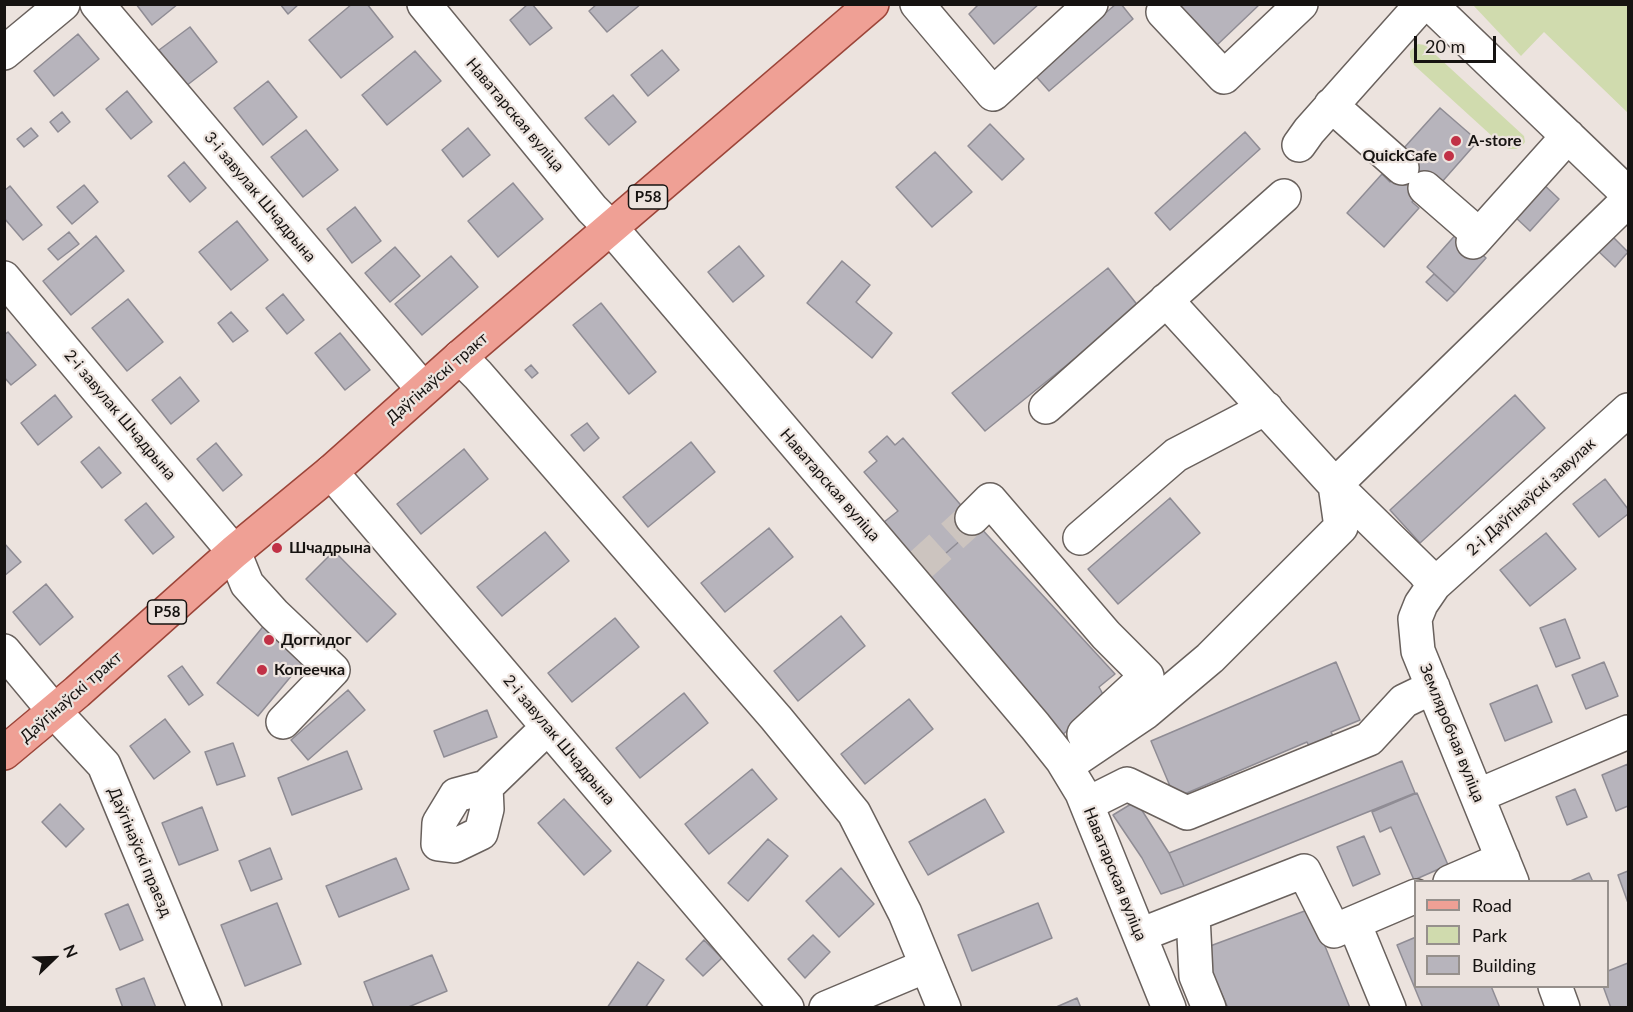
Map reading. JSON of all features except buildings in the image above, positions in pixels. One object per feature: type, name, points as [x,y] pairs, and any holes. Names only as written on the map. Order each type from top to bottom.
[{"type":"main road","name":"Даўгінаўскі тракт","points":[[4,753],[78,692],[234,552],[331,472],[460,357],[873,4]]},
{"type":"street","points":[[4,53],[63,4]]},
{"type":"street","name":"3-і завулак Шчадрына","points":[[97,4],[423,389]]},
{"type":"street","name":"Наватарская вуліца","points":[[424,4],[592,209],[912,572],[1062,761],[1087,804],[1169,1008]]},
{"type":"street","points":[[917,4],[993,94],[1091,4]]},
{"type":"street","points":[[1163,12],[1224,76],[1302,4]]},
{"type":"street","points":[[1299,145],[1331,105],[1422,4]]},
{"type":"street","points":[[1430,4],[1629,194]]},
{"type":"street","points":[[1331,105],[1414,178],[1476,238],[1568,136]]},
{"type":"street","points":[[1046,407],[1284,196]]},
{"type":"street","points":[[1335,485],[1629,200]]},
{"type":"street","name":"2-і завулак Шчадрына","points":[[4,279],[234,552],[247,584],[274,614],[333,670],[283,722]]},
{"type":"street","points":[[1166,300],[1335,485],[1424,572],[1434,585]]},
{"type":"street","points":[[460,357],[776,718],[854,813],[905,913],[944,1008]]},
{"type":"street","points":[[1080,538],[1176,455],[1266,408]]},
{"type":"street","name":"2-і Даўгінаўскі завулак","points":[[1434,585],[1629,410]]},
{"type":"street","name":"2-і завулак Шчадрына","points":[[331,472],[787,1008]]},
{"type":"street","points":[[1062,761],[1146,712],[1210,658],[1341,527],[1335,485]]},
{"type":"street","points":[[972,518],[990,500],[1106,635],[1147,676],[1062,761]]},
{"type":"street","name":"Земляробчая вуліца","points":[[1434,585],[1414,619],[1418,651],[1507,870]]},
{"type":"street","name":"Даўгінаўскі праезд","points":[[4,651],[54,711],[104,765],[205,1008]]},
{"type":"street","points":[[1087,804],[1127,784],[1187,813],[1369,740],[1404,701],[1433,687]]},
{"type":"street","points":[[486,787],[548,727]]},
{"type":"street","points":[[1477,796],[1629,732]]},
{"type":"street","points":[[1460,880],[1507,870]]},
{"type":"street","points":[[1140,935],[1304,871],[1334,932],[1414,897]]},
{"type":"street","points":[[1193,915],[1196,976],[1209,1008]]},
{"type":"street","points":[[1354,923],[1389,1008]]},
{"type":"street","points":[[826,1008],[926,966]]},
{"type":"street","points":[[1555,988],[1563,1008]]},
{"type":"green space","points":[[1473,5],[1628,5],[1628,113],[1544,32],[1521,56]]},
{"type":"green space","points":[[1418,44],[1425,45],[1524,136],[1525,142],[1521,147],[1509,149],[1504,147],[1414,65],[1410,51]]},
{"type":"tunnel","points":[[916,569],[972,518]]},
{"type":"place","name":"А-store","points":[[1456,141]]},
{"type":"place","name":"QuickCafe","points":[[1449,156]]},
{"type":"place","name":"Шчадрына","points":[[277,548]]},
{"type":"place","name":"Доггидог","points":[[269,640]]},
{"type":"place","name":"Копеечка","points":[[262,670]]}]
